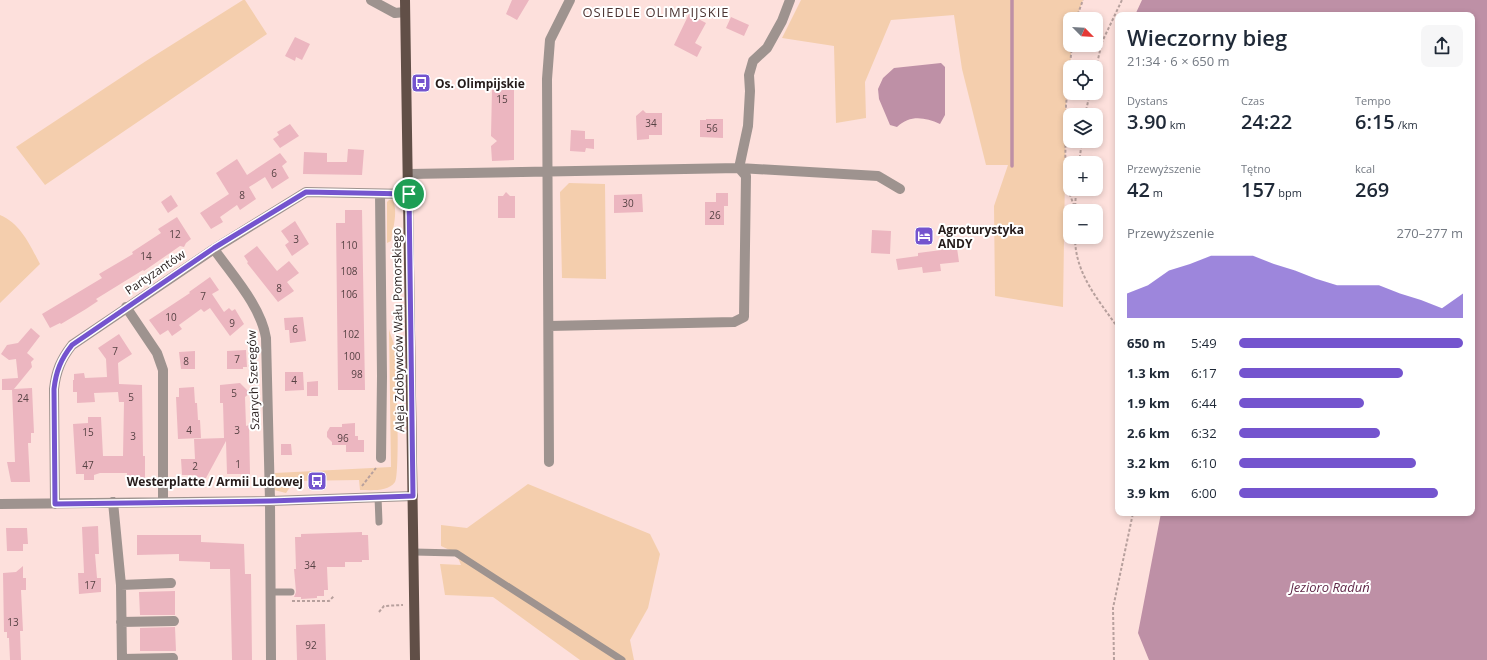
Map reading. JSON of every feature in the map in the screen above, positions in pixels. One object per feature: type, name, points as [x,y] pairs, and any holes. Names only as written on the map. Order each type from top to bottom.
[{"type":"main road","name":"Aleja Zdobywców Wału Pomorskiego","points":[[405,0],[416,660]]},
{"type":"street","points":[[371,0],[395,13],[405,12]]},
{"type":"street","points":[[549,462],[547,79],[550,40],[570,0]]},
{"type":"street","points":[[739,168],[748,126],[750,91],[749,75],[754,61],[768,48],[782,21],[790,0]]},
{"type":"street","points":[[549,326],[734,322],[744,317],[746,176],[739,168]]},
{"type":"street","points":[[408,174],[547,170],[739,168],[878,176],[900,189]]},
{"type":"street","name":"Partyzantów","points":[[55,504],[55,374],[61,360],[72,345],[214,248],[306,192],[409,194]]},
{"type":"street","points":[[380,194],[382,376],[380,458]]},
{"type":"street","name":"Szarych Szeregów","points":[[214,248],[257,311],[264,325],[266,338],[270,501],[271,660]]},
{"type":"street","points":[[126,307],[157,353],[163,370],[163,501]]},
{"type":"street","points":[[0,504],[270,501],[413,496]]},
{"type":"street","points":[[114,502],[121,585],[122,659],[173,658]]},
{"type":"street","points":[[121,585],[171,583]]},
{"type":"street","points":[[121,622],[174,621]]},
{"type":"lane","points":[[378,497],[379,522]]},
{"type":"lane","points":[[414,552],[456,553],[622,660]]},
{"type":"lane","points":[[270,592],[290,592]]},
{"type":"path","points":[[1079,12],[1083,0]]},
{"type":"path","points":[[1116,12],[1122,0]]},
{"type":"path","points":[[1098,60],[1102,42],[1115,15]]},
{"type":"path","points":[[1071,52],[1066,105],[1065,182],[1073,204]]},
{"type":"path","points":[[1075,244],[1075,253],[1086,283],[1115,324]]},
{"type":"path","points":[[360,488],[376,470],[380,458]]},
{"type":"path","points":[[1114,660],[1113,608],[1132,516]]},
{"type":"path","points":[[290,601],[294,603],[329,602],[334,596]]},
{"type":"path","points":[[379,612],[384,606],[404,605]]},
{"type":"shaded area","points":[[245,0],[267,34],[45,185],[16,147],[146,61]]},
{"type":"shaded area","points":[[801,0],[1083,0],[1079,12],[1063,12],[1063,52],[1071,52],[1070,60],[1063,60],[1063,100],[1066,100],[1066,108],[1063,108],[1063,148],[1065,148],[1065,156],[1063,156],[1063,196],[1065,196],[1065,204],[1063,204],[1063,307],[995,296],[994,206],[1008,165],[986,165],[962,69],[954,15],[891,20],[865,82],[866,118],[836,123],[834,46],[782,38]]},
{"type":"shaded area","points":[[569,183],[605,184],[606,279],[562,278],[560,192]]},
{"type":"shaded area","points":[[389,200],[393,200],[395,215],[391,241],[387,243],[387,202]]},
{"type":"shaded area","points":[[0,215],[19,229],[40,264],[0,303]]},
{"type":"shaded area","points":[[389,329],[394,345],[397,394],[398,440],[397,475],[395,482],[384,489],[374,490],[360,490],[359,480],[294,481],[286,493],[270,489],[275,473],[391,467]]},
{"type":"shaded area","points":[[528,484],[650,534],[660,554],[648,608],[630,640],[634,660],[580,660],[493,597],[445,595],[440,564],[461,565],[456,553],[441,546],[441,525],[467,528]]},
{"type":"water","name":"Jezioro Raduń","points":[[1142,0],[1487,0],[1487,660],[1149,660],[1138,633],[1160,516],[1475,516],[1475,12],[1136,12]]},
{"type":"water","points":[[941,63],[945,67],[945,115],[940,124],[917,118],[907,120],[897,127],[890,125],[879,99],[878,89],[883,78],[894,68]]},
{"type":"building","points":[[512,0],[529,0],[517,20],[506,14]]},
{"type":"building","points":[[689,14],[706,23],[695,43],[702,47],[697,57],[674,45]]},
{"type":"building","points":[[731,17],[749,25],[744,36],[726,28]]},
{"type":"building","points":[[295,37],[310,44],[302,60],[296,57],[295,61],[285,56]]},
{"type":"building","points":[[500,84],[514,85],[514,160],[492,161],[491,146],[497,141],[491,136],[492,89],[499,89]]},
{"type":"building","points":[[643,110],[646,113],[662,113],[662,135],[649,135],[649,139],[637,140],[636,116]]},
{"type":"building","points":[[723,119],[723,138],[700,137],[700,120]]},
{"type":"building","points":[[290,124],[299,136],[280,148],[273,139],[279,135],[277,132]]},
{"type":"building","points":[[571,130],[585,131],[585,139],[594,139],[594,149],[586,148],[585,152],[570,151]]},
{"type":"building","points":[[348,149],[364,150],[362,175],[303,174],[304,152],[327,153],[327,162],[347,162]]},
{"type":"building","points":[[280,153],[287,162],[282,166],[289,178],[272,189],[265,177],[249,187],[256,199],[240,210],[237,205],[220,217],[223,222],[211,229],[200,213],[229,194],[216,173],[237,159],[247,175]]},
{"type":"building","points":[[506,192],[510,196],[515,196],[515,218],[498,218],[498,196],[503,196]]},
{"type":"building","points":[[716,193],[728,193],[728,206],[724,206],[724,225],[705,225],[705,202],[716,202]]},
{"type":"building","points":[[642,194],[643,212],[614,213],[614,195]]},
{"type":"building","points":[[171,195],[178,206],[168,213],[161,202]]},
{"type":"building","points":[[345,210],[362,210],[365,390],[338,390],[336,223],[345,223]]},
{"type":"building","points":[[177,217],[191,239],[184,247],[180,246],[144,271],[143,270],[96,299],[98,301],[86,309],[61,324],[60,323],[50,328],[42,314],[102,278],[99,274],[133,254],[132,252],[161,233],[158,229]]},
{"type":"building","points":[[295,221],[309,244],[292,256],[285,245],[289,242],[281,231]]},
{"type":"building","points":[[872,230],[891,231],[890,254],[871,253]]},
{"type":"building","points":[[257,246],[277,271],[289,261],[299,273],[287,282],[294,291],[278,302],[247,263],[248,262],[244,256]]},
{"type":"building","points":[[957,248],[959,262],[940,264],[941,271],[923,273],[922,267],[898,270],[896,259],[918,256],[918,253]]},
{"type":"building","points":[[210,277],[219,290],[212,294],[224,312],[229,308],[232,311],[235,309],[244,324],[230,336],[210,308],[204,312],[201,309],[179,325],[182,329],[172,336],[168,330],[160,335],[149,320],[190,293],[189,292]]},
{"type":"building","points":[[303,317],[306,341],[290,343],[289,330],[285,330],[284,318]]},
{"type":"building","points":[[31,328],[40,336],[27,353],[34,359],[31,362],[32,367],[14,389],[32,388],[34,433],[31,433],[31,443],[28,443],[30,482],[11,482],[7,462],[15,462],[12,390],[2,390],[2,379],[18,378],[16,359],[9,360],[1,354],[7,345],[18,343]]},
{"type":"building","points":[[119,334],[132,354],[118,363],[119,384],[142,385],[143,456],[145,456],[145,478],[127,479],[127,473],[100,473],[94,475],[94,480],[84,480],[84,474],[76,474],[73,424],[88,423],[88,417],[101,417],[103,456],[123,456],[124,402],[119,402],[118,392],[94,393],[95,402],[77,403],[77,392],[73,392],[74,374],[84,373],[85,378],[107,377],[106,359],[98,348]]},
{"type":"building","points":[[246,350],[247,367],[243,367],[243,369],[227,369],[227,351]]},
{"type":"building","points":[[195,351],[195,369],[181,369],[179,352]]},
{"type":"building","points":[[285,372],[303,372],[304,390],[285,391]]},
{"type":"building","points":[[318,381],[318,396],[307,396],[307,382]]},
{"type":"building","points":[[240,383],[250,393],[245,397],[246,426],[249,425],[250,474],[227,474],[226,441],[206,478],[198,478],[195,475],[182,475],[181,459],[195,459],[194,439],[224,438],[223,403],[220,403],[220,385]]},
{"type":"building","points":[[194,387],[198,420],[200,420],[201,438],[178,439],[176,397],[179,397],[179,388]]},
{"type":"building","points":[[355,423],[355,436],[358,436],[358,440],[364,440],[364,452],[346,452],[346,445],[332,445],[332,442],[327,437],[327,432],[330,427],[342,427],[342,424]]},
{"type":"building","points":[[281,444],[291,444],[292,455],[281,455]]},
{"type":"building","points":[[98,526],[99,554],[95,554],[97,578],[101,578],[101,592],[79,594],[78,573],[84,573],[82,527]]},
{"type":"building","points":[[6,528],[27,528],[28,544],[23,544],[23,551],[7,551]]},
{"type":"building","points":[[362,532],[362,535],[368,535],[369,560],[362,560],[362,562],[345,562],[345,567],[327,567],[328,590],[324,590],[324,596],[301,599],[301,597],[294,597],[296,592],[294,569],[296,569],[295,537],[301,537],[301,534]]},
{"type":"building","points":[[137,535],[201,535],[201,542],[244,544],[245,574],[251,574],[252,660],[232,660],[230,569],[210,569],[210,562],[179,561],[179,554],[137,555]]},
{"type":"building","points":[[23,566],[23,578],[26,578],[26,590],[21,590],[23,631],[20,631],[21,660],[10,660],[9,638],[7,638],[7,632],[4,632],[3,573],[16,572]]},
{"type":"building","points":[[175,591],[175,615],[140,615],[139,592]]},
{"type":"building","points":[[325,624],[326,660],[297,660],[296,625]]},
{"type":"building","points":[[175,627],[176,651],[140,651],[140,628]]},
{"type":"waterway","points":[[1012,0],[1012,166]]},
{"type":"place","name":"Os. Olimpijskie","points":[[421,83]]},
{"type":"place","name":"Agroturystyka ANDY","points":[[924,236]]},
{"type":"place","name":"Westerplatte / Armii Ludowej","points":[[317,481]]},
{"type":"district","name":"OSIEDLE OLIMPIJSKIE","points":[[656,12]]},
{"type":"route","points":[[306,192],[409,194],[413,496],[270,501],[163,501],[55,504],[55,374],[61,360],[72,345],[214,248],[306,192]]}]
